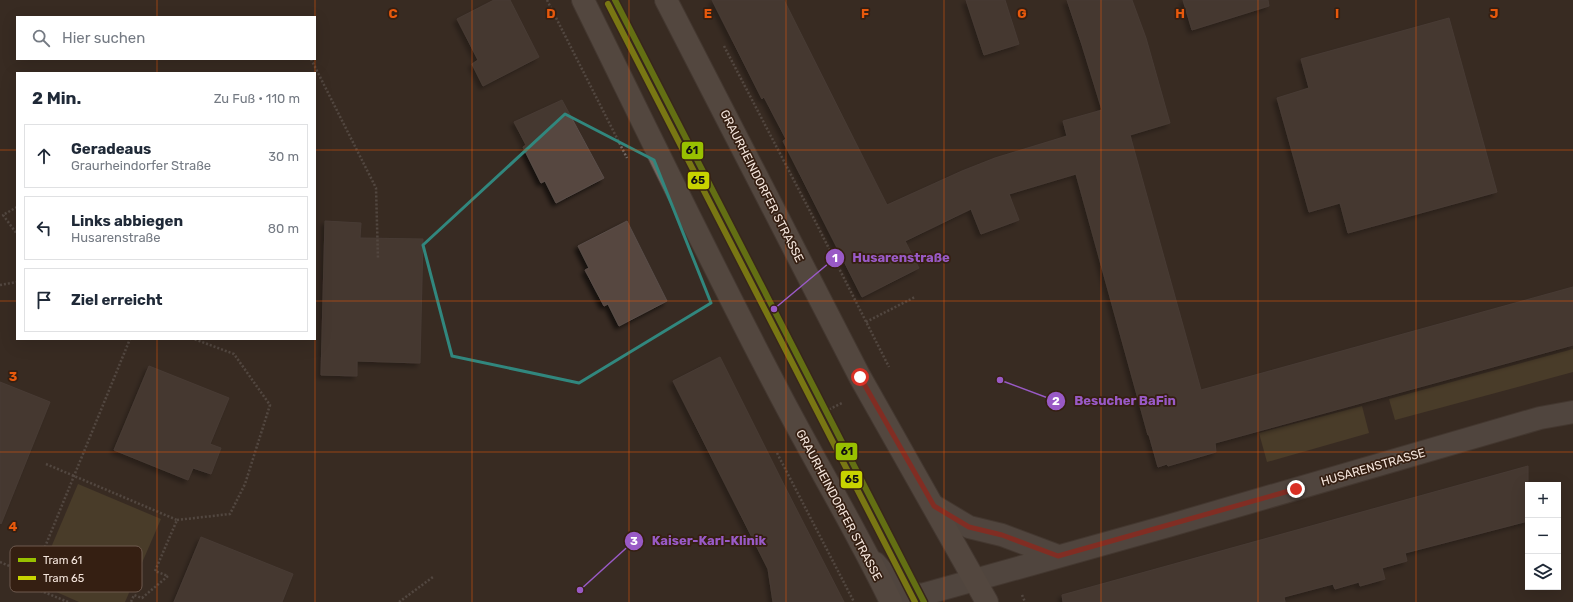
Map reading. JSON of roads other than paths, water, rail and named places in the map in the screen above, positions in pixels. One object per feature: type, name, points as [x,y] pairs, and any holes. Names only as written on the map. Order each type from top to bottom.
[{"type":"main road","name":"GRAURHEINDORFER STRASSE","points":[[583,0],[788,412],[869,556],[891,602]]},
{"type":"main road","name":"GRAURHEINDORFER STRASSE","points":[[666,0],[860,377],[988,602]]},
{"type":"street","name":"HUSARENSTRASSE","points":[[869,556],[899,590],[920,599],[976,580],[1058,556],[1540,418],[1573,412]]},
{"type":"street","points":[[934,506],[969,527],[1002,535],[1058,556]]},
{"type":"tram line","name":"61","points":[[615,0],[924,602]]},
{"type":"tram line","name":"65","points":[[608,4],[915,602]]},
{"type":"place","name":"Husarenstraße","points":[[774,309]]},
{"type":"place","name":"Besucher BaFin","points":[[1000,380]]},
{"type":"place","name":"Kaiser-Karl-Klinik","points":[[580,590]]}]
